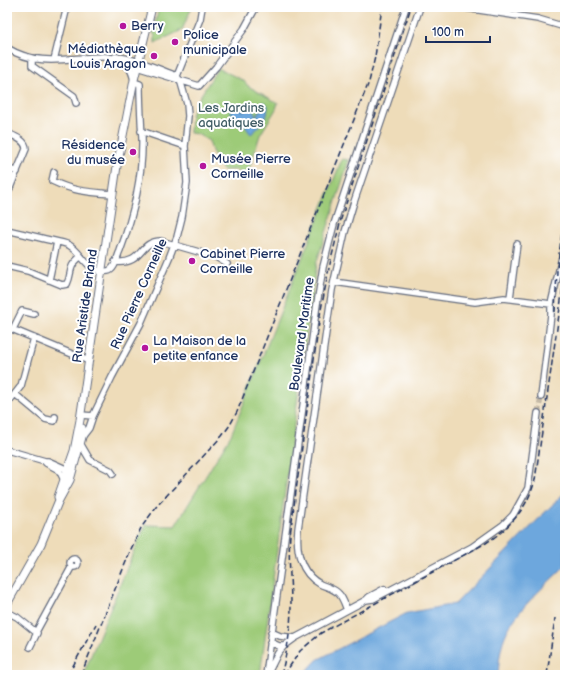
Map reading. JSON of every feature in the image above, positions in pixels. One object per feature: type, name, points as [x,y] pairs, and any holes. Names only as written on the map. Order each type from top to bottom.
[{"type":"main road","name":"Rue Aristide Briand","points":[[7,604],[41,544],[59,500],[61,499],[67,480],[75,465],[74,454],[81,417],[117,166],[134,81],[152,7]]},
{"type":"main road","name":"Rue Aristide Briand","points":[[67,480],[68,470],[81,440],[81,417]]},
{"type":"street","points":[[54,60],[67,7]]},
{"type":"street","points":[[178,77],[200,19],[202,7]]},
{"type":"street","name":"Boulevard Maritime","points":[[266,675],[316,304],[323,268],[339,208],[406,7]]},
{"type":"street","points":[[347,610],[342,598],[336,590],[315,581],[305,570],[301,561],[297,542],[332,290],[343,240],[420,7]]},
{"type":"street","points":[[460,7],[538,19],[565,27]]},
{"type":"street","points":[[113,59],[117,56],[178,77],[197,86],[203,83],[244,29],[254,8]]},
{"type":"street","points":[[7,48],[17,54],[32,58],[54,60],[99,56],[113,59],[128,67],[132,71],[134,81],[140,84],[141,131],[140,166],[137,189],[126,236],[111,269],[107,271],[88,265],[73,248],[57,242],[7,230]]},
{"type":"street","points":[[32,58],[32,66],[74,96],[76,103]]},
{"type":"street","name":"Rue Pierre Corneille","points":[[81,440],[89,428],[93,416],[112,377],[141,323],[174,245],[182,217],[187,183],[185,146],[188,110],[178,77]]},
{"type":"street","points":[[141,131],[185,146]]},
{"type":"street","points":[[7,133],[26,144],[26,149],[7,195]]},
{"type":"street","points":[[7,168],[17,172]]},
{"type":"street","points":[[54,172],[52,181],[63,187],[77,191],[113,194]]},
{"type":"street","points":[[115,262],[127,262],[132,260],[146,246],[154,241],[161,241],[216,257],[227,264]]},
{"type":"street","points":[[49,280],[57,242]]},
{"type":"street","points":[[510,298],[517,244]]},
{"type":"street","points":[[540,397],[551,315],[551,304],[565,244]]},
{"type":"street","points":[[7,266],[28,271],[62,285],[68,284],[72,264],[80,257]]},
{"type":"street","points":[[334,282],[475,302],[510,298],[551,304]]},
{"type":"street","points":[[34,314],[22,311],[10,328],[89,361]]},
{"type":"street","points":[[7,404],[21,386],[34,338]]},
{"type":"street","points":[[15,394],[45,419],[54,421],[55,417]]},
{"type":"street","points":[[266,675],[284,646],[294,638],[366,600],[373,599],[472,547],[503,525],[513,514],[528,488],[538,413]]},
{"type":"street","points":[[81,417],[93,416]]},
{"type":"street","points":[[81,440],[87,454],[93,462],[110,470],[113,474]]},
{"type":"street","points":[[7,450],[45,461],[46,464],[68,470],[75,465]]},
{"type":"street","points":[[59,468],[74,454],[87,454]]},
{"type":"street","points":[[59,468],[67,480]]},
{"type":"street","points":[[30,647],[38,633],[36,632],[72,566]]},
{"type":"street","points":[[7,612],[17,617],[36,632]]},
{"type":"street","points":[[271,632],[280,636],[294,638]]},
{"type":"street","points":[[270,642],[279,646],[284,646]]},
{"type":"green space","points":[[159,7],[192,7],[182,30],[155,43],[155,36],[153,33]]},
{"type":"green space","name":"Les Jardins aquatiques","points":[[218,68],[244,81],[248,86],[278,103],[260,135],[248,172],[223,170],[212,151],[209,141],[197,134],[190,133],[191,115],[196,103]]},
{"type":"green space","points":[[342,159],[349,160],[316,264],[260,675],[83,675],[146,525],[175,526],[231,435]]},
{"type":"water","points":[[265,102],[268,106],[267,115],[263,121],[258,120],[257,115],[262,107],[262,103]]},
{"type":"water","points":[[235,105],[243,111],[253,109],[259,127],[251,134],[230,111]]},
{"type":"water","points":[[565,492],[565,566],[516,617],[505,636],[502,645],[498,675],[303,675],[317,660],[407,613],[455,604]]},
{"type":"tunnel","points":[[538,413],[541,397]]},
{"type":"railway","points":[[81,675],[131,549],[141,528],[156,507],[222,436],[237,412],[369,82],[375,57],[382,7]]},
{"type":"railway","points":[[281,675],[287,649],[290,623],[290,535],[320,315],[329,268],[341,219],[411,7]]},
{"type":"railway","points":[[555,312],[557,271],[565,208]]},
{"type":"railway","points":[[561,278],[565,252]]},
{"type":"railway","points":[[284,675],[300,651],[321,633],[486,543],[503,531],[523,508],[535,480],[565,273]]},
{"type":"railway","points":[[547,675],[555,618]]},
{"type":"railway","points":[[68,675],[96,624]]},
{"type":"place","name":"Berry","points":[[123,26]]},
{"type":"place","name":"Police municipale","points":[[175,42]]},
{"type":"place","name":"Médiathèque Louis Aragon","points":[[154,56]]},
{"type":"place","name":"Résidence du musée","points":[[133,152]]},
{"type":"place","name":"Musée Pierre Corneille","points":[[203,166]]},
{"type":"place","name":"Cabinet Pierre Corneille","points":[[192,261]]},
{"type":"place","name":"La Maison de la petite enfance","points":[[145,348]]}]
